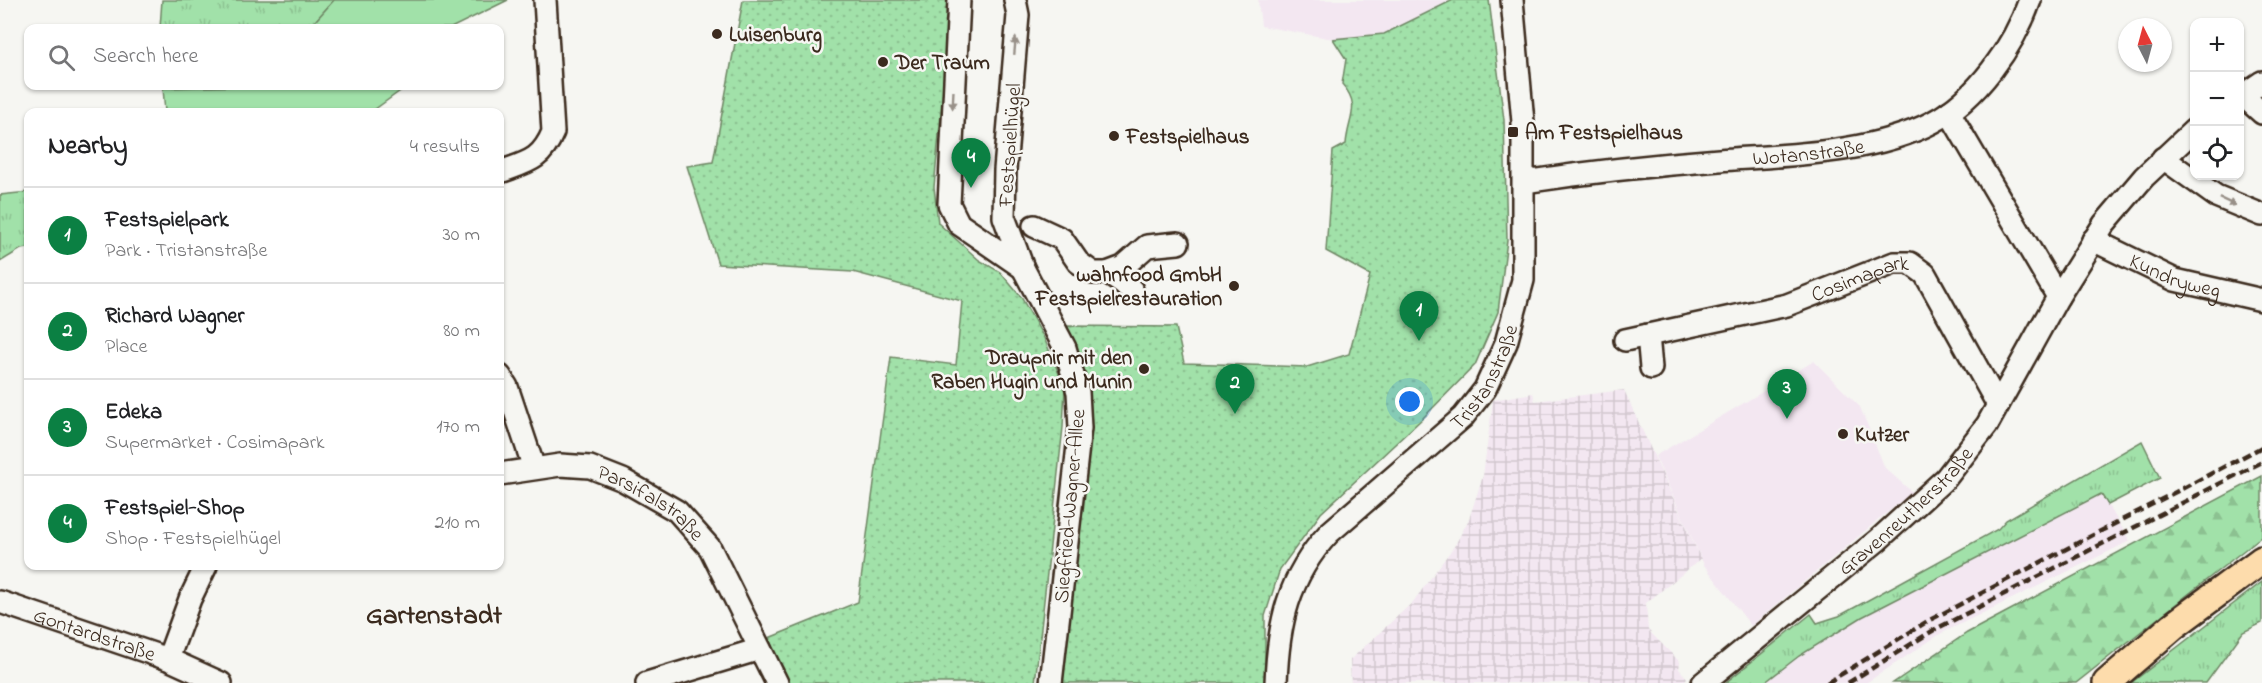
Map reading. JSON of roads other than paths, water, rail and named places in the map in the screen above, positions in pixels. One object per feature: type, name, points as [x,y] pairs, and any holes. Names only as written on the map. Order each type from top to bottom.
[{"type":"main road","points":[[2107,683],[2173,626],[2262,560]]},
{"type":"street","points":[[504,170],[529,161],[545,150],[553,132],[545,0]]},
{"type":"street","points":[[959,0],[949,204],[959,224],[1023,268]]},
{"type":"street","name":"Festspielhügel","points":[[1015,0],[1018,15],[1004,217],[1023,268]]},
{"type":"street","name":"Tristanstraße","points":[[1276,683],[1279,635],[1284,609],[1293,583],[1311,553],[1329,533],[1454,426],[1485,389],[1497,365],[1519,301],[1523,280],[1523,122],[1512,0]]},
{"type":"street","name":"Wotanstraße","points":[[1524,182],[1598,170],[1742,159],[1848,147],[1887,139],[1914,130],[1949,112],[2000,60],[2021,25],[2030,0]]},
{"type":"street","points":[[2244,94],[2262,82]]},
{"type":"street","points":[[2244,98],[2262,113]]},
{"type":"street","points":[[1949,112],[2058,297]]},
{"type":"street","name":"Gravenreutherstraße","points":[[1703,683],[1924,500],[1960,462],[1998,405],[2058,297],[2093,240],[2130,192],[2190,134]]},
{"type":"street","points":[[2163,158],[2216,196],[2262,215]]},
{"type":"street","points":[[1034,226],[1062,239],[1078,262],[1093,273],[1107,273],[1123,267],[1147,246],[1178,243]]},
{"type":"street","name":"Kundryweg","points":[[2093,240],[2175,280],[2242,298],[2262,300]]},
{"type":"street","points":[[1147,246],[1148,272]]},
{"type":"street","name":"Cosimapark","points":[[1625,340],[1787,305],[1894,263],[1910,263],[1925,274],[1998,405]]},
{"type":"street","name":"Siegfried-Wagner-Allee","points":[[1023,268],[1065,348],[1078,392],[1080,428],[1051,683]]},
{"type":"street","points":[[1107,273],[1132,290]]},
{"type":"street","points":[[1648,335],[1651,368]]},
{"type":"street","points":[[504,382],[534,468]]},
{"type":"street","name":"Parsifalstraße","points":[[504,473],[534,468],[576,465],[590,467],[623,480],[677,511],[711,548],[777,683]]},
{"type":"street","points":[[168,659],[190,599],[204,570]]},
{"type":"street","name":"Gontardstraße","points":[[0,602],[168,659],[221,683]]},
{"type":"street","points":[[647,683],[760,649]]},
{"type":"railway","points":[[1827,683],[1928,621],[2262,447]]},
{"type":"railway","points":[[1848,683],[1934,630],[2262,462]]},
{"type":"place","name":"Luisenburg","points":[[717,34]]},
{"type":"place","name":"Der Traum","points":[[883,62]]},
{"type":"place","name":"Am Festspielhaus","points":[[1513,132]]},
{"type":"place","name":"Festspielhaus","points":[[1114,136]]},
{"type":"place","name":"Festspiel-Shop","points":[[971,188]]},
{"type":"place","name":"wahnfood GmbH Festspielrestauration","points":[[1234,286]]},
{"type":"place","name":"Festspielpark","points":[[1419,341]]},
{"type":"place","name":"Draupnir mit den Raben Hugin und Munin","points":[[1144,369]]},
{"type":"place","name":"Richard Wagner","points":[[1235,414]]},
{"type":"place","name":"Edeka","points":[[1787,419]]},
{"type":"place","name":"Kutzer","points":[[1843,434]]},
{"type":"district","name":"Gartenstadt","points":[[434,614]]}]
